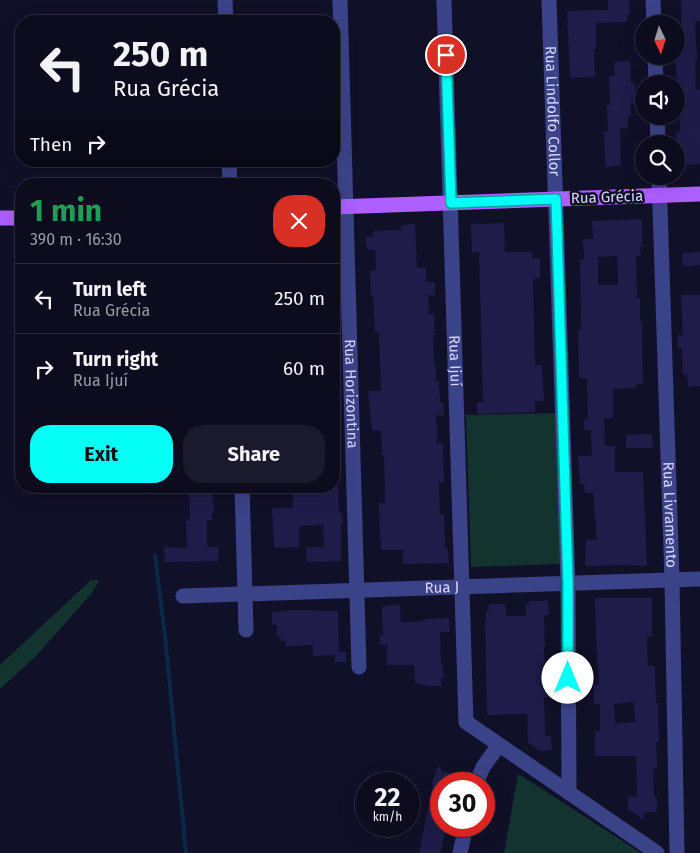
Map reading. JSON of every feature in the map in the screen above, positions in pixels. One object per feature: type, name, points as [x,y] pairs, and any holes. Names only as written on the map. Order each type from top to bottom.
[{"type":"main road","name":"Rua Grécia","points":[[340,207],[700,194]]},
{"type":"main road","points":[[0,218],[15,218]]},
{"type":"street","points":[[225,0],[226,15]]},
{"type":"street","name":"Rua Horizontina","points":[[340,0],[340,207],[358,590],[359,668]]},
{"type":"street","name":"Rua Ijuí","points":[[444,0],[466,722],[499,745]]},
{"type":"street","name":"Rua Lindolfo Collor","points":[[549,0],[568,584],[569,792]]},
{"type":"street","points":[[653,0],[654,15]]},
{"type":"street","name":"Rua Livramento","points":[[659,185],[672,580],[677,853]]},
{"type":"street","points":[[242,493],[246,630]]},
{"type":"street","name":"Rua J","points":[[183,596],[700,579]]},
{"type":"street","points":[[481,772],[499,745],[657,853]]},
{"type":"street","points":[[460,853],[464,837]]},
{"type":"green space","points":[[558,413],[560,564],[471,567],[466,415]]},
{"type":"green space","points":[[91,580],[99,580],[92,593],[36,656],[0,689],[0,665]]},
{"type":"green space","points":[[518,774],[536,785],[641,853],[504,853]]},
{"type":"building","points":[[608,0],[629,0],[627,22],[596,23],[596,49],[594,49],[595,77],[570,78],[567,11],[608,10]]},
{"type":"building","points":[[681,0],[700,0],[700,21],[695,21],[697,60],[695,60],[696,90],[700,89],[700,164],[685,165],[685,135],[676,135],[676,132],[680,132],[680,125],[685,125],[685,75],[676,75],[676,65],[685,65],[685,15],[681,15]]},
{"type":"building","points":[[630,61],[631,83],[635,83],[635,103],[630,103],[631,116],[628,116],[628,128],[620,129],[621,166],[605,167],[604,131],[608,131],[607,105],[610,105],[609,76],[615,76],[614,62]]},
{"type":"building","points":[[642,219],[641,256],[636,256],[637,298],[640,298],[640,322],[642,322],[643,384],[636,384],[636,388],[613,389],[613,418],[604,418],[605,446],[615,446],[615,472],[643,472],[647,566],[585,566],[586,539],[597,540],[593,493],[585,493],[584,484],[580,484],[578,456],[592,456],[591,430],[584,430],[584,419],[588,419],[587,378],[579,378],[578,330],[581,330],[580,259],[584,259],[583,239],[593,239],[592,221]],"holes":[[[617,256],[618,285],[598,285],[598,257]]]},
{"type":"building","points":[[504,223],[505,252],[532,252],[532,258],[540,258],[540,278],[533,279],[535,365],[542,365],[544,401],[535,401],[535,412],[477,414],[477,402],[483,402],[479,252],[472,253],[471,224]]},
{"type":"building","points":[[415,224],[417,268],[426,267],[426,282],[435,282],[435,295],[428,295],[429,314],[434,314],[435,335],[433,335],[436,382],[439,382],[440,402],[443,402],[444,415],[436,415],[437,443],[443,443],[444,482],[439,482],[440,514],[444,514],[445,549],[448,548],[449,563],[403,564],[403,550],[381,550],[379,503],[385,503],[384,455],[382,455],[381,430],[372,431],[368,391],[381,391],[379,332],[375,332],[373,296],[371,296],[370,271],[376,270],[375,250],[367,250],[366,237],[373,237],[373,231],[401,230],[401,225]]},
{"type":"building","points":[[700,252],[700,265],[683,266],[682,253]]},
{"type":"building","points":[[681,295],[700,295],[700,386],[688,387],[687,374],[683,375],[682,348],[678,348],[677,335],[683,335]]},
{"type":"building","points":[[652,434],[653,448],[626,448],[626,435]]},
{"type":"building","points":[[212,493],[214,513],[212,513],[212,520],[207,520],[207,547],[218,547],[219,561],[165,562],[164,547],[187,548],[186,521],[190,520],[189,494]]},
{"type":"building","points":[[293,493],[338,493],[339,513],[342,513],[343,524],[341,524],[341,561],[307,562],[306,547],[324,547],[323,525],[299,526],[299,547],[274,548],[272,508],[293,508]]},
{"type":"building","points":[[595,598],[652,598],[652,637],[647,637],[648,666],[655,666],[656,703],[658,703],[659,742],[656,742],[657,769],[653,769],[654,797],[657,797],[657,812],[644,812],[644,820],[628,809],[628,797],[637,797],[636,756],[595,756],[595,731],[600,731],[600,704],[594,704],[593,684],[599,684]],"holes":[[[634,702],[635,722],[615,723],[614,704]]]},
{"type":"building","points":[[529,601],[548,601],[549,615],[544,615],[545,684],[552,683],[552,697],[544,697],[545,736],[551,735],[552,750],[540,751],[528,742],[527,714],[487,715],[486,611],[489,611],[489,604],[505,604],[506,616],[526,616],[526,605],[529,605]]},
{"type":"building","points":[[400,605],[401,622],[449,618],[450,632],[440,632],[441,665],[443,665],[444,678],[441,678],[441,686],[415,683],[414,665],[387,665],[387,645],[380,645],[380,635],[383,635],[382,606]]},
{"type":"building","points":[[286,610],[338,611],[339,652],[346,652],[346,662],[335,662],[335,655],[313,656],[313,645],[286,646],[286,641],[281,641],[281,637],[277,637],[277,625],[272,625],[272,612]]},
{"type":"building","points":[[437,767],[441,767],[441,771],[446,772],[436,772]]},
{"type":"building","points":[[430,799],[430,837],[444,837],[440,853],[419,853]]},
{"type":"waterway","points":[[155,555],[165,636],[186,853]]},
{"type":"route","points":[[446,55],[451,203],[556,199],[568,584],[568,678]]}]
